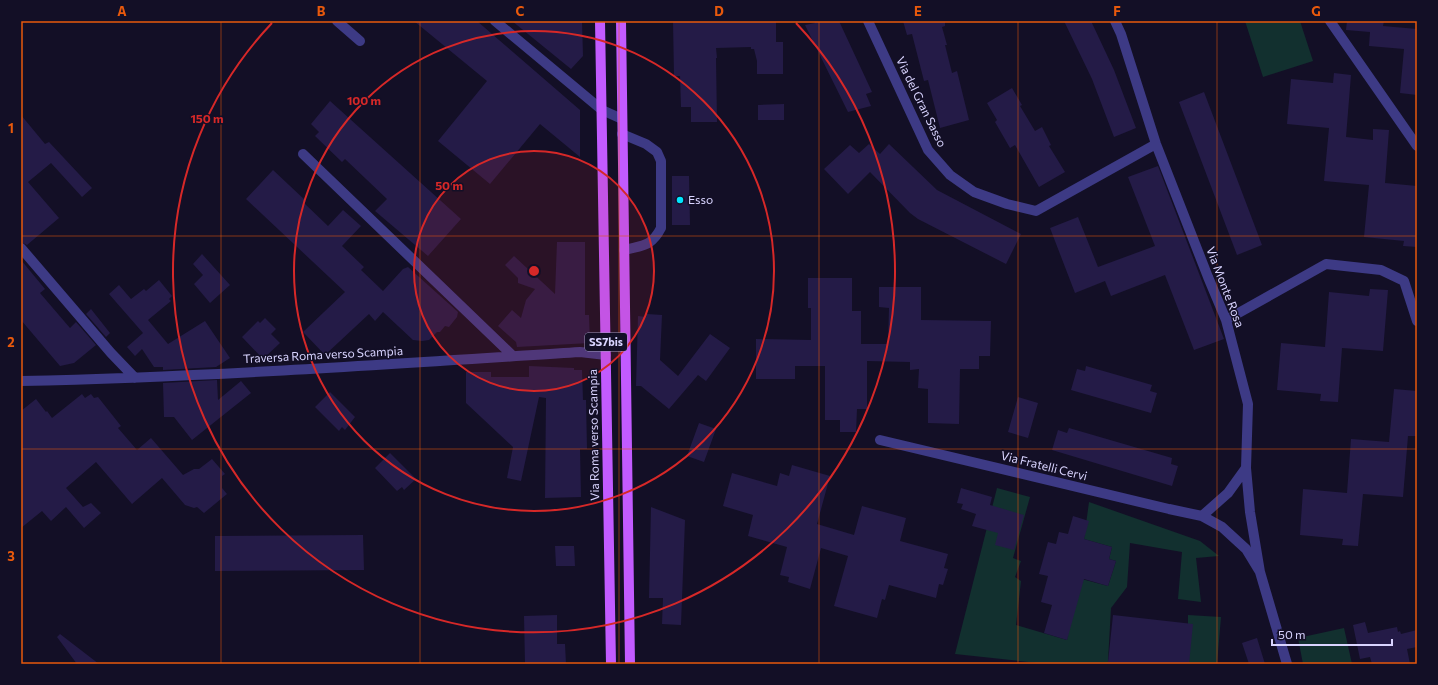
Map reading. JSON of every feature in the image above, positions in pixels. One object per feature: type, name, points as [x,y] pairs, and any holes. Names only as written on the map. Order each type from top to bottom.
[{"type":"main road","name":"Via Roma verso Scampia","points":[[600,21],[611,664]]},
{"type":"main road","name":"SS7bis","points":[[621,21],[630,664]]},
{"type":"street","points":[[337,21],[360,41]]},
{"type":"street","points":[[495,21],[602,110],[622,119]]},
{"type":"street","name":"Via del Gran Sasso","points":[[868,21],[928,150],[950,175],[974,192],[1007,204],[1036,211],[1156,144]]},
{"type":"street","name":"Via Monte Rosa","points":[[1115,21],[1121,34],[1156,144],[1226,320],[1248,404],[1246,468],[1250,512],[1260,572]]},
{"type":"street","points":[[1330,21],[1417,146]]},
{"type":"street","points":[[622,134],[646,144],[657,152],[661,161],[661,228],[651,243],[624,250]]},
{"type":"street","points":[[303,154],[513,356]]},
{"type":"street","points":[[21,248],[111,353],[135,378]]},
{"type":"street","points":[[1226,320],[1326,264],[1381,270],[1404,281],[1417,321]]},
{"type":"street","name":"Traversa Roma verso Scampia","points":[[21,381],[135,378],[580,352],[606,355]]},
{"type":"street","name":"Via Fratelli Cervi","points":[[880,440],[1161,508],[1202,516],[1222,527],[1246,549],[1260,572],[1287,664]]},
{"type":"street","points":[[1202,516],[1228,493],[1246,468]]},
{"type":"green space","points":[[1245,21],[1300,21],[1313,61],[1263,77]]},
{"type":"green space","points":[[997,488],[1030,497],[1013,558],[1021,561],[1015,577],[1021,581],[1016,625],[1067,640],[1074,577],[1108,586],[1116,561],[1109,559],[1112,547],[1084,539],[1089,502],[1200,541],[1219,556],[1196,558],[1201,602],[1178,599],[1182,552],[1130,543],[1127,587],[1111,608],[1108,661],[1130,664],[1047,664],[955,654]]},
{"type":"green space","points":[[1188,615],[1221,617],[1217,664],[1188,664]]},
{"type":"green space","points":[[1344,628],[1352,664],[1303,664],[1298,638]]},
{"type":"building","points":[[414,21],[477,21],[580,110],[580,157],[540,124],[490,184],[438,141],[487,81]]},
{"type":"building","points":[[512,21],[582,21],[583,56],[571,69]]},
{"type":"building","points":[[673,21],[776,21],[776,42],[783,42],[783,74],[757,74],[757,61],[754,49],[751,49],[751,47],[716,48],[717,122],[691,122],[691,107],[681,107],[680,76],[674,76]]},
{"type":"building","points":[[814,21],[839,21],[872,92],[866,94],[871,106],[848,112],[805,25],[815,23]]},
{"type":"building","points":[[903,21],[945,21],[945,26],[942,27],[947,45],[945,45],[952,73],[957,71],[969,120],[940,128],[928,80],[924,81],[912,34],[907,35]]},
{"type":"building","points":[[1064,21],[1091,21],[1114,70],[1136,128],[1114,137],[1092,79]]},
{"type":"building","points":[[1347,21],[1384,21],[1383,26],[1417,29],[1417,95],[1400,93],[1404,49],[1369,46],[1370,32],[1346,30]]},
{"type":"building","points":[[1334,73],[1351,75],[1346,137],[1373,140],[1373,129],[1389,130],[1385,183],[1417,186],[1417,247],[1403,246],[1404,241],[1364,237],[1369,185],[1324,181],[1329,128],[1287,124],[1291,79],[1333,83]]},
{"type":"building","points":[[1012,88],[1022,105],[1020,106],[1035,131],[1042,127],[1051,145],[1049,146],[1065,172],[1039,187],[1015,145],[1010,148],[995,122],[997,120],[987,103]]},
{"type":"building","points":[[1204,92],[1262,245],[1237,255],[1179,102]]},
{"type":"building","points":[[330,101],[461,219],[428,256],[375,211],[387,199],[345,159],[342,162],[315,136],[319,132],[311,124]]},
{"type":"building","points":[[784,104],[784,120],[758,120],[758,105]]},
{"type":"building","points":[[21,115],[45,144],[49,142],[92,188],[82,197],[51,163],[28,182],[59,218],[27,245],[21,242]]},
{"type":"building","points":[[869,144],[880,154],[889,144],[937,190],[1021,234],[1006,264],[918,219],[910,213],[870,172],[848,194],[824,169],[850,145],[859,153]]},
{"type":"building","points":[[1158,166],[1224,339],[1194,350],[1165,275],[1111,296],[1105,281],[1075,293],[1050,228],[1078,217],[1098,267],[1155,246],[1128,177]]},
{"type":"building","points":[[273,170],[306,201],[304,203],[328,226],[343,210],[361,226],[342,246],[364,267],[361,270],[383,291],[403,269],[408,267],[458,312],[457,317],[449,327],[445,326],[440,332],[437,332],[429,340],[413,340],[383,312],[375,321],[369,314],[325,355],[303,332],[345,292],[246,199]]},
{"type":"building","points":[[672,176],[689,176],[690,225],[672,225]]},
{"type":"building","points":[[557,242],[585,242],[585,315],[589,315],[590,343],[517,347],[516,342],[498,326],[512,310],[521,318],[526,300],[535,289],[518,283],[518,278],[505,265],[514,256],[555,294]]},
{"type":"building","points":[[202,254],[230,285],[210,303],[194,284],[203,275],[193,264]]},
{"type":"building","points":[[21,260],[45,289],[40,293],[70,328],[76,322],[96,345],[74,363],[60,366],[21,320]]},
{"type":"building","points":[[808,278],[852,278],[852,311],[861,311],[861,344],[888,344],[889,308],[879,307],[879,287],[921,287],[921,320],[991,321],[990,356],[979,356],[979,369],[960,369],[959,424],[928,423],[928,389],[918,388],[919,369],[910,370],[910,362],[867,361],[867,409],[857,409],[856,432],[840,432],[840,420],[825,420],[825,366],[795,366],[795,379],[756,379],[756,339],[811,340],[811,308],[808,308]]},
{"type":"building","points":[[159,280],[172,296],[169,299],[171,301],[148,320],[168,344],[205,321],[230,358],[216,367],[163,370],[163,367],[154,367],[142,349],[135,356],[127,347],[143,333],[109,294],[119,285],[131,299],[144,289],[146,291]]},
{"type":"building","points":[[1370,289],[1388,290],[1383,351],[1342,348],[1338,402],[1320,401],[1321,394],[1277,390],[1281,343],[1325,347],[1329,292],[1369,296]]},
{"type":"building","points":[[91,309],[110,333],[106,337],[86,314]]},
{"type":"building","points":[[647,314],[662,315],[660,360],[678,376],[710,334],[730,348],[706,381],[698,375],[669,409],[641,386],[636,386],[638,316],[646,317]]},
{"type":"building","points":[[265,318],[276,329],[271,334],[280,343],[263,359],[242,337],[258,321],[260,323]]},
{"type":"building","points":[[529,366],[574,368],[574,370],[582,370],[583,400],[586,400],[587,449],[580,449],[581,497],[545,498],[546,398],[539,397],[521,481],[507,478],[513,447],[466,403],[466,372],[491,372],[491,377],[529,377]]},
{"type":"building","points":[[1086,366],[1152,385],[1150,391],[1157,393],[1151,413],[1071,390],[1077,369],[1085,371]]},
{"type":"building","points":[[217,380],[218,400],[241,381],[251,393],[192,440],[174,417],[164,417],[163,383]]},
{"type":"building","points":[[1394,389],[1417,391],[1417,436],[1408,436],[1403,497],[1363,494],[1358,546],[1342,545],[1343,539],[1300,535],[1303,489],[1347,493],[1351,439],[1389,442]]},
{"type":"building","points":[[330,392],[355,417],[345,430],[342,427],[339,431],[315,407]]},
{"type":"building","points":[[82,394],[85,398],[91,394],[94,398],[98,397],[121,426],[118,428],[137,450],[151,438],[183,475],[194,469],[199,469],[212,459],[225,474],[222,476],[222,488],[227,494],[204,513],[197,507],[194,508],[185,505],[162,478],[132,504],[96,462],[66,488],[83,507],[91,503],[101,513],[84,528],[66,507],[51,521],[42,511],[21,528],[21,411],[36,399],[52,418]]},
{"type":"building","points":[[1018,397],[1038,403],[1028,438],[1008,432]]},
{"type":"building","points":[[699,423],[716,429],[704,462],[687,456]]},
{"type":"building","points":[[1069,428],[1172,458],[1171,464],[1178,466],[1172,486],[1052,450],[1058,430],[1067,433]]},
{"type":"building","points":[[390,453],[416,479],[404,490],[402,487],[397,491],[375,468]]},
{"type":"building","points":[[792,465],[830,476],[817,524],[854,535],[862,506],[906,518],[900,541],[948,554],[944,568],[948,569],[943,585],[939,584],[936,598],[889,585],[885,600],[882,599],[877,618],[834,606],[848,556],[821,548],[810,589],[788,582],[789,577],[780,575],[787,547],[748,536],[753,515],[723,506],[732,473],[777,486],[780,473],[789,476]]},
{"type":"building","points":[[961,488],[992,497],[990,505],[1024,515],[1014,550],[995,545],[998,533],[972,526],[976,514],[961,509],[963,504],[957,503]]},
{"type":"building","points":[[651,507],[685,520],[681,625],[662,624],[663,598],[649,598]]},
{"type":"building","points":[[1073,516],[1089,521],[1084,539],[1112,547],[1109,559],[1116,561],[1108,586],[1084,579],[1067,640],[1044,633],[1052,605],[1041,602],[1048,576],[1039,574],[1048,542],[1056,544],[1059,532],[1068,534]]},
{"type":"building","points":[[363,535],[364,570],[215,571],[215,536]]},
{"type":"building","points":[[555,546],[574,546],[575,566],[556,566]]},
{"type":"building","points":[[557,615],[557,644],[565,644],[566,664],[525,664],[524,616]]},
{"type":"building","points":[[1113,615],[1193,624],[1189,664],[1130,664],[1108,662]]},
{"type":"building","points":[[1365,622],[1368,633],[1397,627],[1398,632],[1400,631],[1401,634],[1417,630],[1417,647],[1407,649],[1410,664],[1372,664],[1370,657],[1360,659],[1353,625]]},
{"type":"building","points":[[60,634],[99,664],[77,664],[57,637]]},
{"type":"building","points":[[1257,638],[1265,664],[1249,664],[1242,643]]},
{"type":"place","name":"Esso","points":[[680,200]]}]
